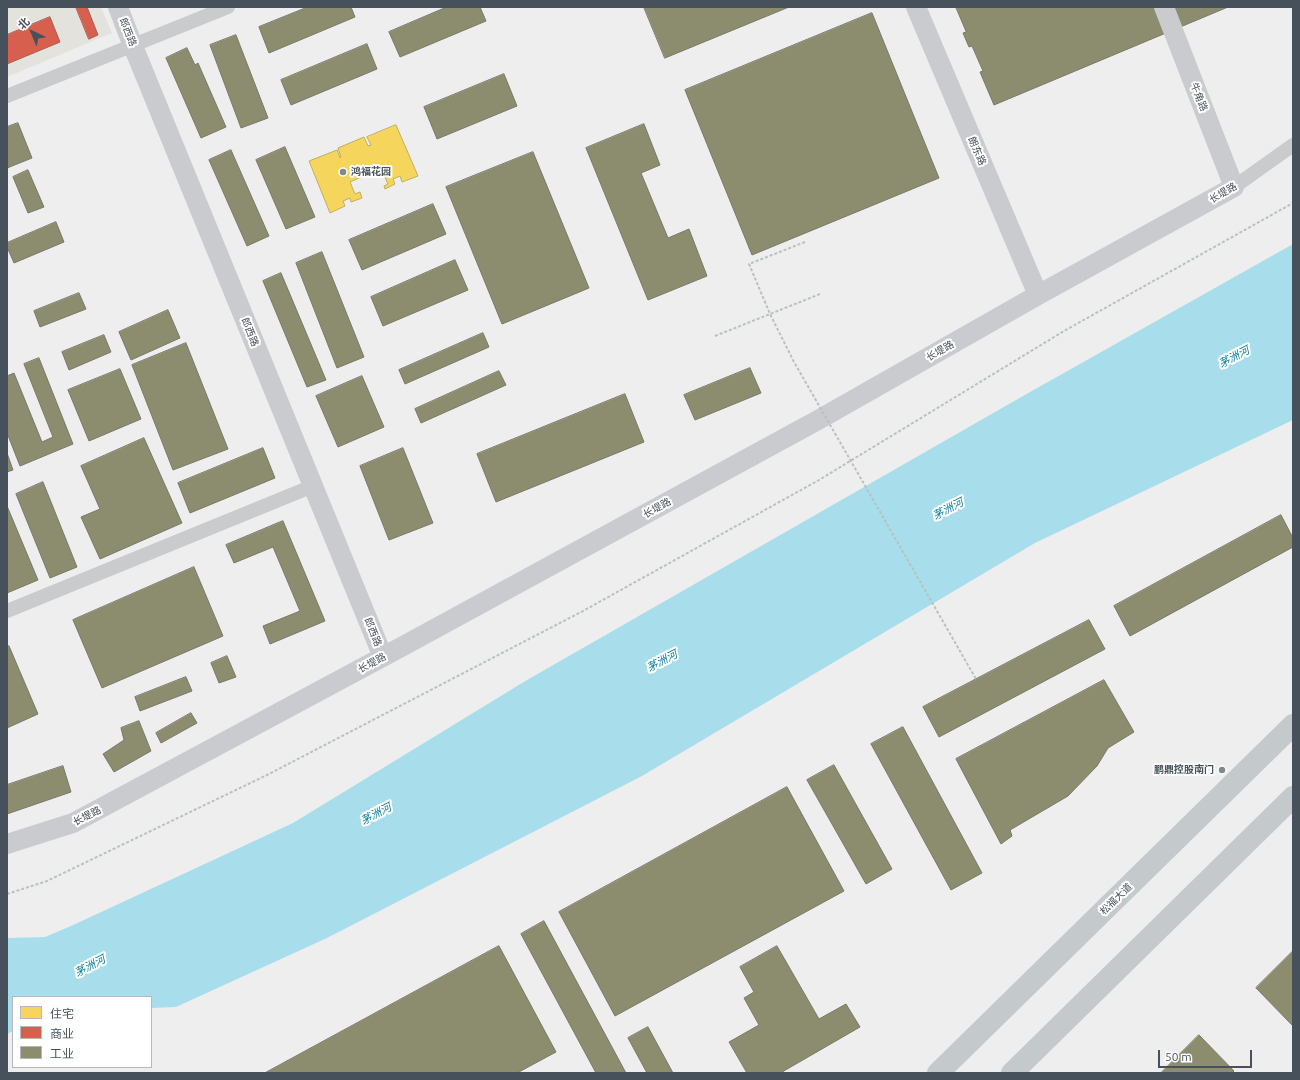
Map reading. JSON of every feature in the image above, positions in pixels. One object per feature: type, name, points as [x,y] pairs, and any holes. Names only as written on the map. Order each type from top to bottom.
[{"type":"main road","name":"松福大道","points":[[938,1073],[1293,725]]},
{"type":"main road","points":[[1012,1073],[1293,797]]},
{"type":"street","name":"郎西路","points":[[118,7],[383,657]]},
{"type":"street","points":[[7,96],[228,7]]},
{"type":"street","name":"朗东路","points":[[916,7],[1038,295]]},
{"type":"street","name":"牛角路","points":[[1164,7],[1234,187]]},
{"type":"street","name":"长堤路","points":[[7,844],[73,823],[383,657],[818,420],[1038,295],[1234,187],[1293,145]]},
{"type":"street","points":[[7,611],[313,486]]},
{"type":"path","points":[[7,894],[47,881],[267,775],[583,611],[819,480],[1064,331],[1293,203]]},
{"type":"path","points":[[805,242],[749,264],[770,314],[794,362],[976,679]]},
{"type":"path","points":[[715,336],[820,294]]},
{"type":"shaded area","points":[[7,7],[101,7],[112,33],[7,77]]},
{"type":"water","name":"茅洲河","points":[[1293,244],[1293,420],[1035,543],[642,776],[327,938],[176,1007],[152,1008],[152,996],[12,996],[12,1032],[7,1034],[7,938],[45,937],[293,823],[527,680],[1023,396]]},
{"type":"building: 住宅","name":"鸿福花园","points":[[396,125],[418,176],[402,182],[400,176],[393,179],[395,184],[385,189],[384,186],[388,184],[381,168],[350,182],[355,194],[360,192],[362,198],[351,202],[350,198],[343,201],[345,206],[330,213],[309,161],[337,150],[340,158],[338,148],[364,137],[368,146],[371,145],[367,137]]},
{"type":"building: 商业","points":[[76,7],[87,7],[98,35],[89,39]]},
{"type":"building: 商业","points":[[50,17],[60,42],[7,64],[7,35]]},
{"type":"building: 工业","points":[[308,7],[351,7],[355,17],[269,53],[259,27]]},
{"type":"building: 工业","points":[[447,7],[480,7],[486,21],[400,57],[389,32]]},
{"type":"building: 工业","points":[[644,7],[789,7],[665,58]]},
{"type":"building: 工业","points":[[956,7],[1228,7],[994,105],[980,72],[983,71],[972,46],[969,47],[963,33],[966,32]]},
{"type":"building: 工业","points":[[872,13],[939,178],[752,255],[685,90]]},
{"type":"building: 工业","points":[[236,35],[268,118],[241,128],[210,45]]},
{"type":"building: 工业","points":[[367,44],[377,69],[291,105],[281,80]]},
{"type":"building: 工业","points":[[187,48],[195,65],[198,63],[226,127],[201,138],[166,58]]},
{"type":"building: 工业","points":[[504,74],[517,106],[437,139],[424,107]]},
{"type":"building: 工业","points":[[18,123],[32,158],[7,168],[7,127]]},
{"type":"building: 工业","points":[[644,124],[660,165],[641,173],[668,238],[689,229],[707,276],[648,300],[586,148]]},
{"type":"building: 工业","points":[[285,147],[315,217],[286,229],[256,160]]},
{"type":"building: 工业","points":[[231,150],[269,236],[247,246],[209,160]]},
{"type":"building: 工业","points":[[533,152],[589,288],[502,324],[446,187]]},
{"type":"building: 工业","points":[[28,170],[44,207],[28,213],[13,177]]},
{"type":"building: 工业","points":[[433,204],[446,234],[362,270],[349,240]]},
{"type":"building: 工业","points":[[56,222],[64,242],[14,263],[7,247],[7,243]]},
{"type":"building: 工业","points":[[322,252],[364,357],[337,368],[296,263]]},
{"type":"building: 工业","points":[[455,260],[468,290],[383,326],[371,297]]},
{"type":"building: 工业","points":[[281,273],[326,380],[307,387],[263,281]]},
{"type":"building: 工业","points":[[79,293],[86,309],[40,327],[34,311]]},
{"type":"building: 工业","points":[[168,310],[180,338],[131,360],[119,332]]},
{"type":"building: 工业","points":[[483,333],[489,347],[405,384],[399,370]]},
{"type":"building: 工业","points":[[104,335],[111,352],[69,370],[62,352]]},
{"type":"building: 工业","points":[[186,343],[228,449],[173,470],[132,365]]},
{"type":"building: 工业","points":[[39,358],[73,444],[20,466],[7,433],[7,376],[14,373],[42,442],[53,437],[24,364]]},
{"type":"building: 工业","points":[[750,368],[761,393],[695,420],[684,395]]},
{"type":"building: 工业","points":[[120,369],[141,419],[89,441],[68,390]]},
{"type":"building: 工业","points":[[499,371],[506,385],[421,423],[415,409]]},
{"type":"building: 工业","points":[[362,376],[384,427],[338,447],[316,396]]},
{"type":"building: 工业","points":[[625,394],[644,442],[496,502],[477,454]]},
{"type":"building: 工业","points":[[144,438],[182,523],[100,559],[81,517],[100,509],[81,466]]},
{"type":"building: 工业","points":[[263,448],[275,478],[190,513],[178,483]]},
{"type":"building: 工业","points":[[403,448],[433,523],[389,540],[360,466]]},
{"type":"building: 工业","points":[[7,453],[13,470],[7,472]]},
{"type":"building: 工业","points":[[43,482],[77,567],[50,578],[16,494]]},
{"type":"building: 工业","points":[[7,506],[38,580],[7,593]]},
{"type":"building: 工业","points":[[1281,515],[1293,538],[1293,547],[1130,636],[1114,606]]},
{"type":"building: 工业","points":[[283,521],[325,621],[270,644],[263,626],[300,611],[273,547],[234,563],[226,545]]},
{"type":"building: 工业","points":[[194,567],[223,636],[102,688],[73,620]]},
{"type":"building: 工业","points":[[1089,620],[1105,649],[939,737],[923,707]]},
{"type":"building: 工业","points":[[9,646],[38,714],[7,728],[7,647]]},
{"type":"building: 工业","points":[[227,656],[236,677],[219,683],[211,663]]},
{"type":"building: 工业","points":[[186,677],[192,691],[140,711],[135,697]]},
{"type":"building: 工业","points":[[1104,680],[1134,732],[1108,748],[1097,766],[1068,796],[1010,830],[1012,836],[1001,844],[956,759]]},
{"type":"building: 工业","points":[[191,713],[197,723],[161,743],[156,733]]},
{"type":"building: 工业","points":[[139,721],[151,751],[114,772],[103,754],[124,740],[121,728]]},
{"type":"building: 工业","points":[[903,727],[982,873],[951,890],[871,744]]},
{"type":"building: 工业","points":[[834,765],[892,869],[866,884],[807,780]]},
{"type":"building: 工业","points":[[63,766],[71,792],[7,814],[7,785]]},
{"type":"building: 工业","points":[[787,787],[844,891],[615,1016],[559,912]]},
{"type":"building: 工业","points":[[544,921],[626,1073],[596,1073],[529,949],[521,934]]},
{"type":"building: 工业","points":[[499,946],[556,1052],[517,1073],[265,1073]]},
{"type":"building: 工业","points":[[777,946],[819,1019],[846,1004],[860,1027],[782,1073],[747,1073],[729,1042],[759,1025],[744,998],[754,992],[740,967]]},
{"type":"building: 工业","points":[[1293,951],[1293,1026],[1256,988]]},
{"type":"building: 工业","points":[[648,1027],[673,1073],[647,1073],[628,1038]]},
{"type":"building: 工业","points":[[1199,1035],[1234,1071],[1232,1073],[1161,1073]]},
{"type":"place","name":"鸿福花园","points":[[343,172]]},
{"type":"place","name":"鹏鼎控股南门","points":[[1222,770]]}]
